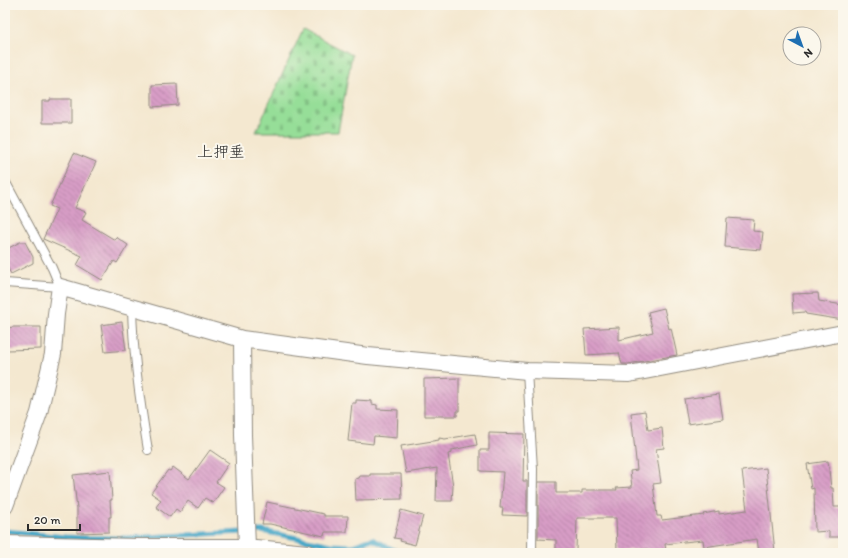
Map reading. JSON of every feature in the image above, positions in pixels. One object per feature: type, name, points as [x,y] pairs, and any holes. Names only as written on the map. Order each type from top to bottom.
[{"type":"street","points":[[5,506],[40,405],[53,354],[60,287],[242,339],[368,356],[527,371],[629,374],[843,333]]},
{"type":"street","points":[[242,339],[243,434],[247,550]]},
{"type":"street","points":[[5,544],[43,544],[92,550],[247,550],[307,553]]},
{"type":"lane","points":[[5,181],[52,268],[60,287],[5,283]]},
{"type":"lane","points":[[132,308],[133,333],[143,423],[148,450]]},
{"type":"lane","points":[[527,371],[533,469],[532,553]]},
{"type":"green space","points":[[303,29],[352,55],[338,132],[256,132]]},
{"type":"building","points":[[177,84],[178,105],[152,107],[152,85]]},
{"type":"building","points":[[50,99],[71,99],[71,123],[42,123],[42,101],[50,101]]},
{"type":"building","points":[[74,153],[96,162],[75,208],[86,212],[82,220],[115,240],[116,237],[128,245],[117,263],[114,261],[102,280],[77,265],[82,256],[43,239],[57,209],[50,206]]},
{"type":"building","points":[[727,218],[754,220],[753,231],[763,232],[761,250],[725,247]]},
{"type":"building","points":[[20,242],[25,242],[33,257],[33,263],[11,274],[5,263],[5,250]]},
{"type":"building","points":[[818,293],[819,301],[843,305],[843,320],[806,314],[805,312],[793,313],[792,294]]},
{"type":"building","points":[[664,308],[669,329],[671,328],[677,355],[622,364],[619,353],[586,355],[584,329],[619,327],[619,340],[653,332],[648,312]]},
{"type":"building","points":[[122,322],[126,350],[105,352],[101,325]]},
{"type":"building","points":[[41,327],[41,349],[7,350],[6,328]]},
{"type":"building","points":[[459,378],[459,411],[457,411],[457,416],[424,416],[424,379]]},
{"type":"building","points":[[719,394],[723,419],[688,424],[684,399]]},
{"type":"building","points":[[356,400],[372,401],[372,404],[377,405],[377,409],[398,410],[397,438],[374,436],[373,444],[348,441],[352,403],[356,403]]},
{"type":"building","points":[[645,411],[648,430],[662,428],[664,448],[656,449],[661,483],[653,484],[657,516],[661,516],[662,520],[704,515],[703,514],[719,511],[719,514],[747,510],[742,471],[766,468],[775,552],[759,553],[757,539],[704,547],[703,540],[665,544],[666,551],[651,553],[648,553],[648,549],[617,551],[616,518],[577,518],[576,551],[556,551],[556,540],[538,539],[538,482],[556,482],[556,493],[582,493],[582,490],[617,490],[616,488],[632,487],[630,471],[637,470],[631,413]]},
{"type":"building","points":[[489,433],[524,434],[523,481],[527,481],[527,516],[502,515],[503,508],[500,508],[503,472],[480,471],[480,450],[489,450]]},
{"type":"building","points":[[475,434],[477,445],[452,450],[452,453],[448,454],[453,486],[452,501],[436,501],[437,468],[406,473],[401,446],[439,440],[439,438],[445,439]]},
{"type":"building","points":[[210,450],[229,463],[216,482],[224,487],[213,503],[205,498],[198,508],[188,501],[180,512],[176,509],[170,517],[156,507],[161,500],[151,493],[168,470],[170,471],[173,467],[189,479]]},
{"type":"building","points":[[828,461],[831,488],[833,488],[834,507],[843,507],[843,537],[829,537],[829,531],[815,532],[814,488],[811,489],[807,464]]},
{"type":"building","points":[[110,471],[112,500],[110,500],[111,517],[109,517],[109,532],[77,533],[77,508],[73,475]]},
{"type":"building","points":[[370,474],[401,474],[402,499],[356,500],[355,479],[359,478],[360,476],[370,476]]},
{"type":"building","points":[[267,502],[324,514],[324,516],[348,516],[347,532],[325,532],[324,536],[270,524],[262,524]]},
{"type":"building","points":[[401,510],[423,516],[415,545],[400,541],[401,539],[394,538]]},
{"type":"waterway","points":[[5,531],[87,538],[127,538],[262,531],[332,545],[352,546],[372,539],[400,553]]},
{"type":"district","name":"上押垂","points":[[221,151]]}]
